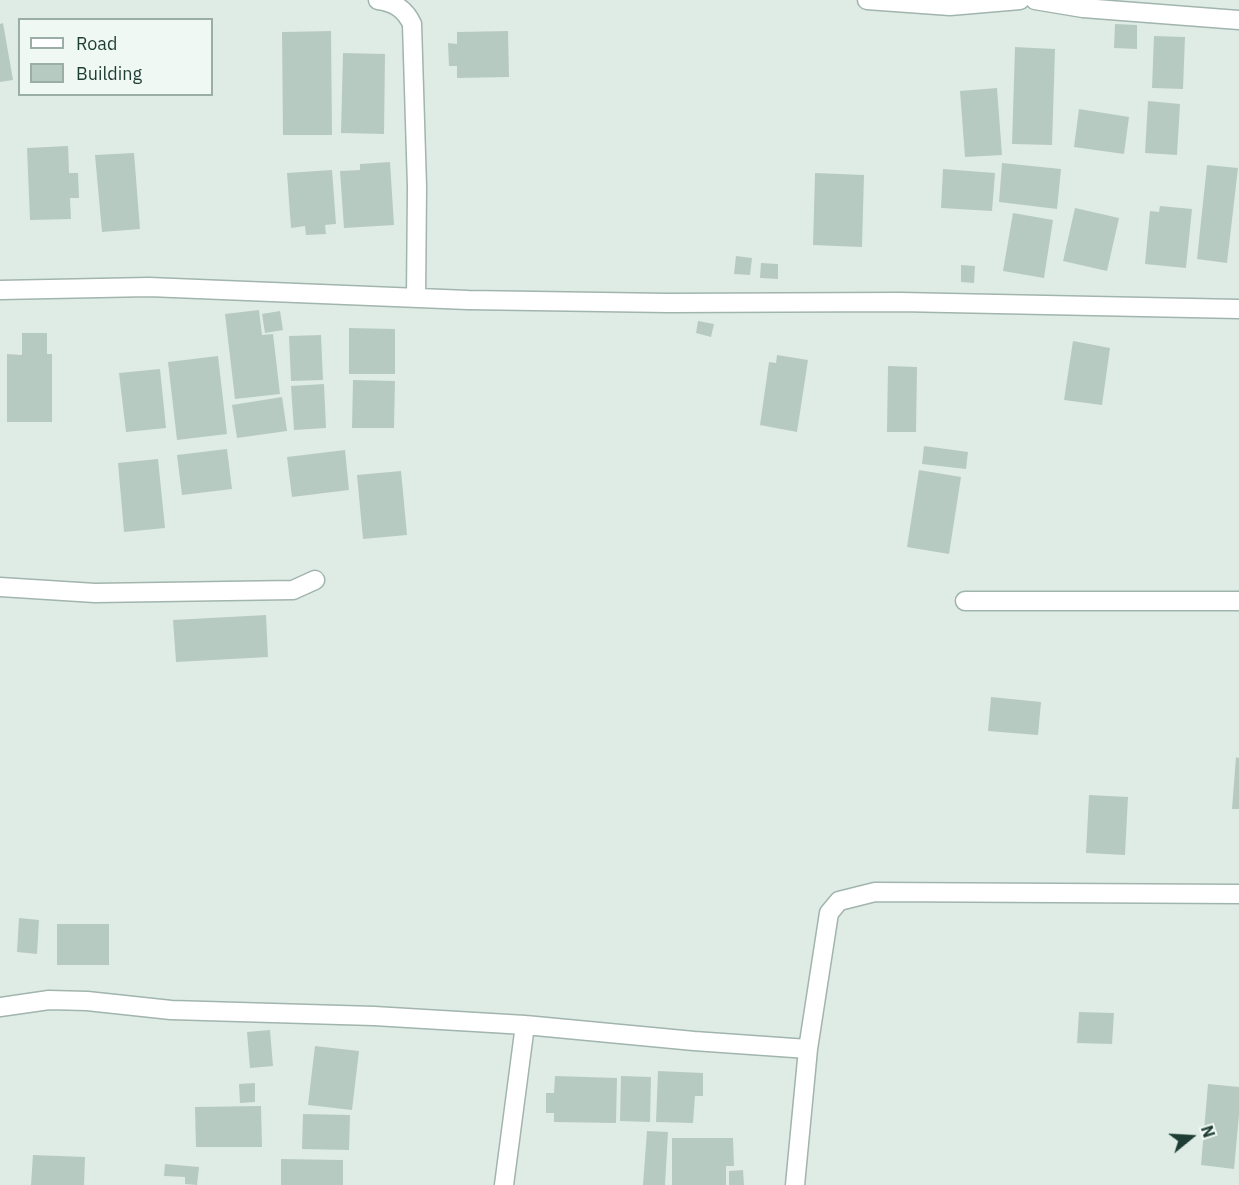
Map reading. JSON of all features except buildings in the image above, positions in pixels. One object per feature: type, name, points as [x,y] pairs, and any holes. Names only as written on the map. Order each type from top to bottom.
[{"type":"street","points":[[378,0],[390,2],[408,14],[412,24],[417,187],[416,298]]},
{"type":"street","points":[[867,0],[950,6],[1020,0]]},
{"type":"street","points":[[1035,0],[1083,8],[1239,20]]},
{"type":"street","points":[[0,290],[149,286],[468,300],[644,303],[900,302],[1239,309]]},
{"type":"street","points":[[0,586],[95,593],[293,590],[315,580]]},
{"type":"street","points":[[965,601],[1239,602]]},
{"type":"street","points":[[795,1185],[808,1049],[829,913],[839,902],[875,892],[1239,894]]},
{"type":"street","points":[[0,1007],[49,1000],[87,1000],[171,1010],[374,1016],[525,1025],[808,1049]]},
{"type":"street","points":[[504,1185],[525,1025]]}]
